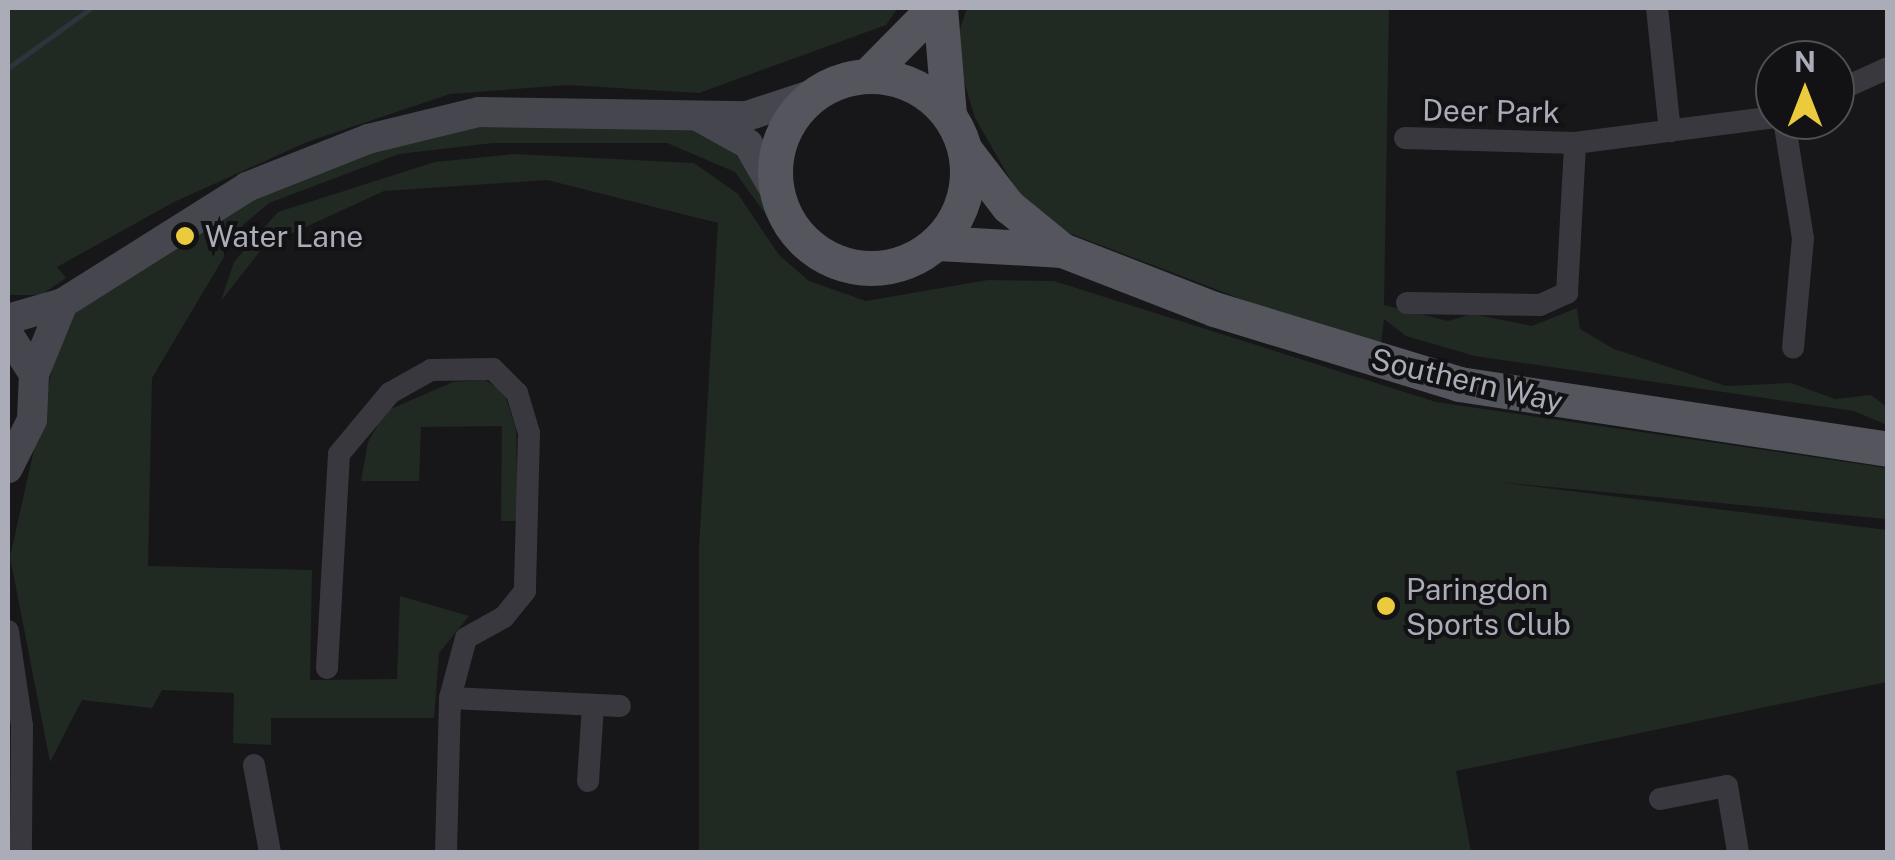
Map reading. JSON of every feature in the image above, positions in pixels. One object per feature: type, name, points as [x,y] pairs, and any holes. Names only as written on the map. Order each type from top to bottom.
[{"type":"main road","points":[[8,319],[63,303],[248,187],[368,139],[479,112],[777,113],[814,94],[867,76],[937,8]]},
{"type":"main road","points":[[694,114],[748,144],[799,236],[845,265],[900,265],[938,243],[962,205],[965,150],[949,114],[937,8]]},
{"type":"main road","points":[[867,76],[916,87],[949,114]]},
{"type":"main road","points":[[777,194],[777,150],[814,94]]},
{"type":"main road","name":"Southern Way","points":[[965,150],[1008,206],[1062,250]]},
{"type":"main road","name":"Southern Way","points":[[938,243],[1062,250],[1232,315],[1459,384],[1888,449]]},
{"type":"main road","points":[[8,471],[32,420],[34,374],[63,303]]},
{"type":"main road","points":[[8,334],[34,374]]},
{"type":"street","points":[[1657,8],[1670,130]]},
{"type":"street","points":[[1855,83],[1888,68]]},
{"type":"street","name":"Deer Park","points":[[1405,138],[1575,143],[1755,119]]},
{"type":"street","points":[[1787,140],[1803,238],[1793,348]]},
{"type":"street","name":"Deer Park","points":[[1408,303],[1540,306],[1566,293],[1575,143]]},
{"type":"street","points":[[327,668],[339,454],[359,420],[431,370],[493,370],[517,393],[529,433],[525,591],[504,617],[466,638],[450,698],[446,852]]},
{"type":"street","points":[[8,631],[22,726],[20,852]]},
{"type":"street","points":[[450,698],[620,706]]},
{"type":"street","points":[[588,780],[592,705]]},
{"type":"street","points":[[254,765],[270,852]]},
{"type":"street","points":[[1660,799],[1727,786],[1738,852]]},
{"type":"shaded area","points":[[8,8],[898,8],[886,25],[699,93],[568,85],[450,94],[307,142],[174,202],[57,267],[66,278],[41,295],[8,295]]},
{"type":"shaded area","points":[[967,8],[1389,8],[1384,305],[1448,321],[1472,314],[1532,326],[1577,308],[1580,329],[1614,349],[1726,386],[1791,383],[1835,399],[1871,395],[1887,407],[1887,425],[1854,411],[1475,356],[1406,336],[1384,319],[1380,352],[1069,233],[1025,205],[975,118],[954,48]]},
{"type":"shaded area","points":[[659,118],[720,135],[779,209],[767,216],[735,172],[667,143],[493,143],[399,154],[269,203],[243,225],[152,378],[148,566],[312,570],[310,680],[397,679],[400,596],[469,616],[439,653],[434,718],[271,718],[271,745],[233,743],[234,693],[162,690],[152,708],[82,700],[50,762],[10,557],[64,316],[255,193],[438,128]]},
{"type":"shaded area","points":[[514,154],[694,163],[738,194],[779,255],[809,281],[866,301],[988,280],[1054,281],[1436,402],[1887,468],[1887,519],[1497,482],[1887,530],[1887,682],[1456,771],[1471,852],[699,852],[699,548],[718,223],[547,180],[384,191],[264,246],[221,301],[234,262],[278,212],[435,162]]},
{"type":"shaded area","points":[[485,380],[504,392],[516,429],[518,521],[501,521],[502,426],[421,427],[419,481],[361,481],[368,442],[386,411],[453,382]]},
{"type":"waterway","points":[[8,68],[91,8]]},
{"type":"place","name":"Water Lane","points":[[185,236]]},
{"type":"place","name":"Paringdon Sports Club","points":[[1386,606]]}]
